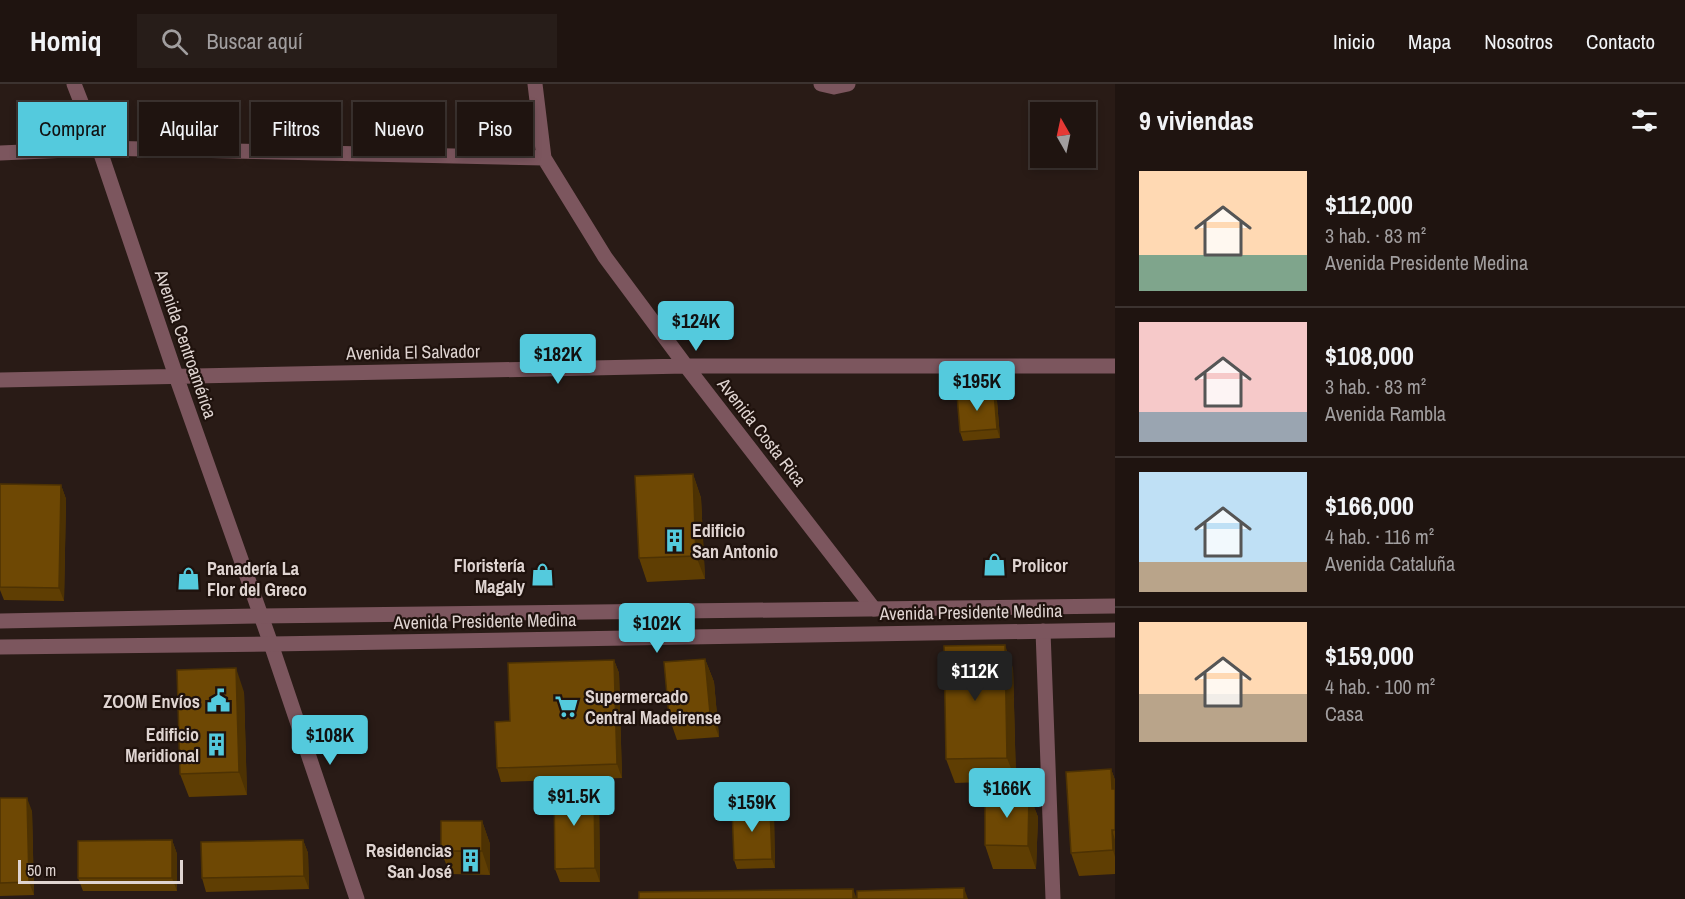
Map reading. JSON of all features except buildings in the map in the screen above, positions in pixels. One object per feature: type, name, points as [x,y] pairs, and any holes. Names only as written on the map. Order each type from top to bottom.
[{"type":"street","name":"Avenida Centroamérica","points":[[74,84],[81,102]]},
{"type":"street","name":"Avenida Costa Rica","points":[[535,84],[544,158],[605,257],[686,366],[874,609]]},
{"type":"street","points":[[821,84],[834,87],[848,84]]},
{"type":"street","points":[[127,149],[544,158]]},
{"type":"street","points":[[0,153],[18,152]]},
{"type":"street","name":"Avenida Centroamérica","points":[[102,156],[357,899]]},
{"type":"street","name":"Avenida El Salvador","points":[[0,380],[686,366],[1115,366]]},
{"type":"street","name":"Avenida Presidente Medina","points":[[0,621],[1115,606]]},
{"type":"street","name":"Avenida Presidente Medina","points":[[0,647],[1115,630]]},
{"type":"street","points":[[1043,631],[1053,899]]},
{"type":"place","name":"Edificio San Antonio","points":[[674,540]]},
{"type":"place","name":"Prolicor","points":[[994,565]]},
{"type":"place","name":"Floristería Magaly","points":[[543,575]]},
{"type":"place","name":"Panadería La Flor del Greco","points":[[189,578]]},
{"type":"place","name":"ZOOM Envíos","points":[[218,701]]},
{"type":"place","name":"Supermercado Central Madeirense","points":[[567,706]]},
{"type":"place","name":"Edificio Meridional","points":[[217,744]]},
{"type":"place","name":"Residencias San José","points":[[470,860]]}]
